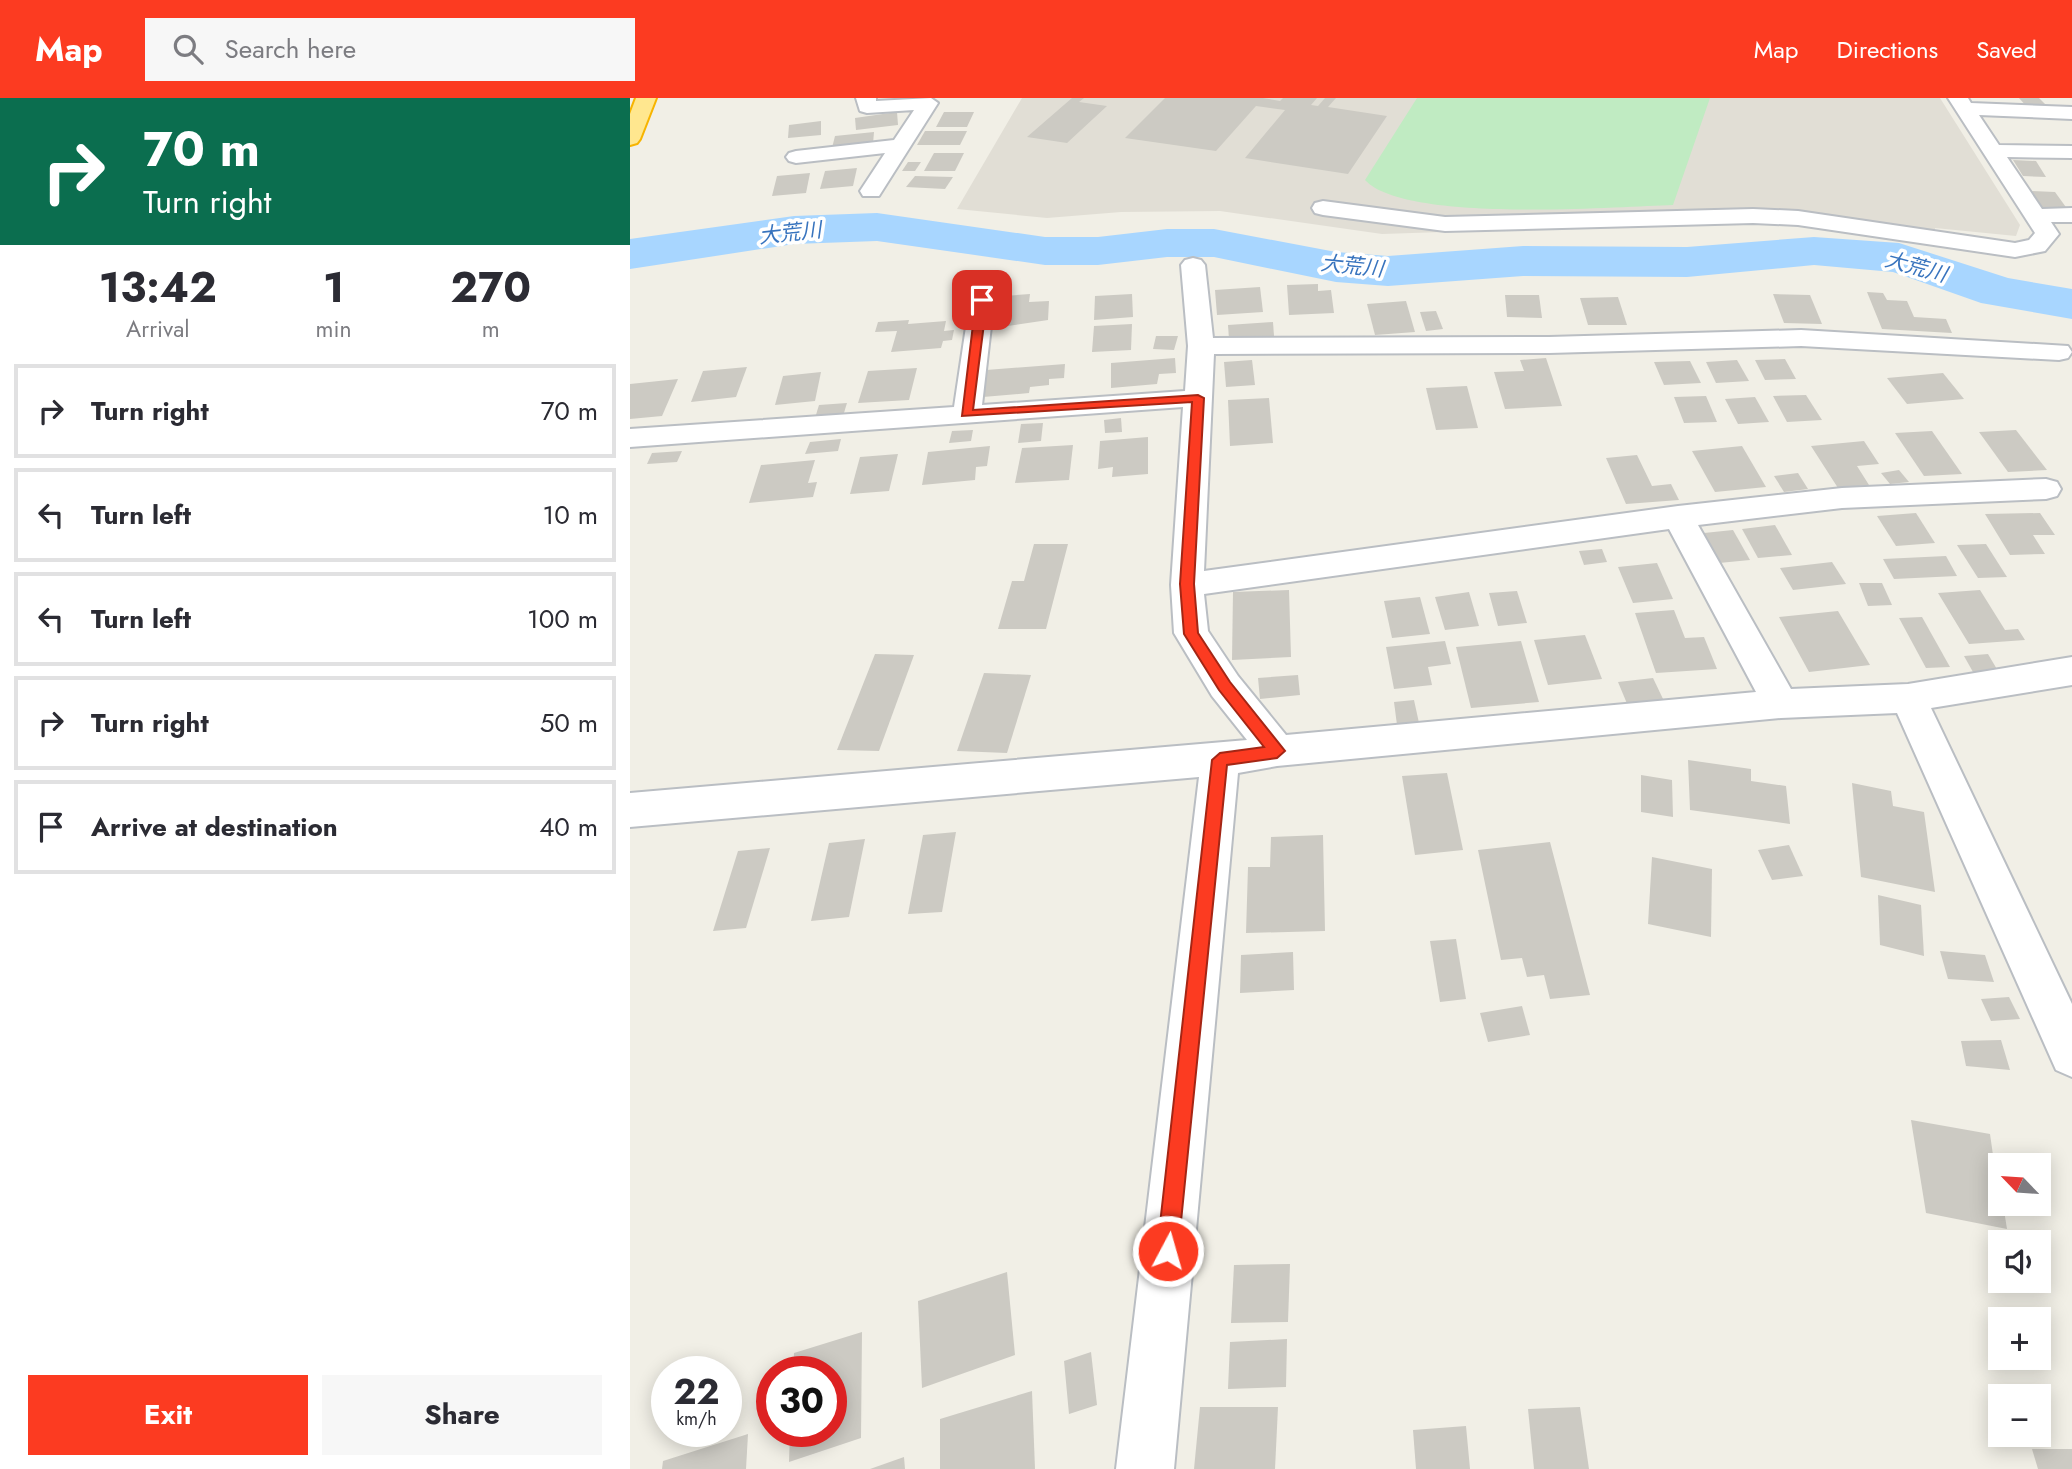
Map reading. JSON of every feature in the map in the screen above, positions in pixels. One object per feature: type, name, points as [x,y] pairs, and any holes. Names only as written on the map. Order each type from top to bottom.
[{"type":"highway","points":[[630,139],[646,98]]},
{"type":"street","points":[[866,98],[867,107],[928,103],[871,191]]},
{"type":"street","points":[[1962,104],[2072,113]]},
{"type":"street","points":[[1323,208],[1445,224],[1713,216],[1787,217],[2015,250],[2037,246],[2047,233],[1962,104]]},
{"type":"street","points":[[796,157],[901,145]]},
{"type":"street","points":[[1992,151],[2072,152]]},
{"type":"street","points":[[2036,216],[2072,215]]},
{"type":"street","points":[[1193,265],[1201,346],[1187,584],[1191,634],[1224,686],[1277,751]]},
{"type":"street","points":[[967,414],[982,300]]},
{"type":"street","points":[[1201,346],[1549,345],[1801,338],[2059,352]]},
{"type":"street","points":[[630,438],[1198,398]]},
{"type":"street","points":[[1187,584],[1678,517],[1842,498],[2046,489]]},
{"type":"street","points":[[1678,517],[1781,704]]},
{"type":"street","points":[[630,810],[1220,760],[1277,751],[1781,704],[1908,698],[2072,671]]},
{"type":"street","points":[[1908,698],[2072,1054]]},
{"type":"street","points":[[1145,1469],[1220,760]]},
{"type":"shaded area","points":[[1022,98],[1940,98],[2020,225],[2016,236],[1935,228],[1935,245],[1777,221],[1382,234],[1220,211],[1121,212],[1047,218],[957,209]]},
{"type":"green space","points":[[1417,98],[1710,98],[1673,205],[1511,209],[1421,202],[1387,194],[1365,180]]},
{"type":"building","points":[[1072,98],[1084,98],[1079,102],[1107,106],[1067,143],[1027,137]]},
{"type":"building","points":[[1165,98],[1263,98],[1280,101],[1283,98],[1317,98],[1311,105],[1318,106],[1325,98],[1336,98],[1328,107],[1387,116],[1348,174],[1245,158],[1285,110],[1256,106],[1216,151],[1125,138]]},
{"type":"building","points":[[2019,98],[2039,98],[2048,107],[2027,107]]},
{"type":"building","points":[[897,112],[898,125],[856,130],[855,118]]},
{"type":"building","points":[[944,112],[974,112],[967,127],[936,127]]},
{"type":"building","points":[[821,121],[821,135],[788,138],[789,125]]},
{"type":"building","points":[[925,131],[967,131],[960,145],[917,145]]},
{"type":"building","points":[[874,132],[873,144],[832,148],[835,136]]},
{"type":"building","points":[[934,153],[964,153],[955,171],[924,171]]},
{"type":"building","points":[[2013,160],[2036,161],[2046,177],[2023,176]]},
{"type":"building","points":[[908,162],[921,162],[915,171],[902,171]]},
{"type":"building","points":[[857,168],[853,186],[820,189],[825,171]]},
{"type":"building","points":[[810,173],[806,193],[772,196],[777,176]]},
{"type":"building","points":[[915,176],[953,177],[945,189],[906,187]]},
{"type":"building","points":[[2032,191],[2055,192],[2068,210],[2043,209]]},
{"type":"building","points":[[1318,284],[1318,291],[1331,290],[1334,313],[1289,315],[1287,285]]},
{"type":"building","points":[[1260,287],[1263,312],[1217,315],[1215,290]]},
{"type":"building","points":[[1867,292],[1883,293],[1887,300],[1907,301],[1914,317],[1946,319],[1952,333],[1882,329]]},
{"type":"building","points":[[1030,294],[1029,302],[1049,301],[1048,320],[1001,327],[1004,296]]},
{"type":"building","points":[[1132,294],[1133,317],[1094,320],[1095,296]]},
{"type":"building","points":[[1773,294],[1810,295],[1822,324],[1784,323]]},
{"type":"building","points":[[1505,295],[1539,295],[1542,318],[1507,317]]},
{"type":"building","points":[[1618,297],[1627,325],[1588,325],[1580,298]]},
{"type":"building","points":[[1406,301],[1415,332],[1375,335],[1367,304]]},
{"type":"building","points":[[1436,311],[1443,329],[1426,331],[1420,312]]},
{"type":"building","points":[[909,320],[908,324],[946,321],[944,331],[954,330],[952,340],[943,341],[941,348],[891,352],[897,331],[875,332],[878,322]]},
{"type":"building","points":[[1273,322],[1274,336],[1229,339],[1228,325]]},
{"type":"building","points":[[1132,324],[1131,350],[1092,352],[1094,326]]},
{"type":"building","points":[[1156,336],[1178,336],[1174,350],[1153,349]]},
{"type":"building","points":[[1175,358],[1176,373],[1159,374],[1157,384],[1111,388],[1111,363]]},
{"type":"building","points":[[1546,358],[1562,406],[1505,409],[1494,372],[1524,371],[1520,360]]},
{"type":"building","points":[[1785,359],[1796,379],[1765,380],[1755,360]]},
{"type":"building","points":[[1252,360],[1255,385],[1226,387],[1224,362]]},
{"type":"building","points":[[1737,360],[1749,381],[1716,383],[1706,362]]},
{"type":"building","points":[[1690,361],[1701,383],[1664,385],[1654,362]]},
{"type":"building","points":[[1065,364],[1064,378],[1049,379],[1049,385],[1030,387],[1029,393],[983,397],[986,370]]},
{"type":"building","points":[[747,367],[736,397],[691,402],[703,371]]},
{"type":"building","points":[[917,368],[909,400],[858,403],[868,371]]},
{"type":"building","points":[[821,372],[815,401],[775,405],[783,376]]},
{"type":"building","points":[[1943,373],[1964,399],[1907,404],[1887,378]]},
{"type":"building","points":[[678,379],[662,416],[630,419],[630,384]]},
{"type":"building","points":[[1467,386],[1478,428],[1436,430],[1426,388]]},
{"type":"building","points":[[1806,395],[1822,420],[1787,422],[1773,396]]},
{"type":"building","points":[[1706,396],[1717,422],[1684,423],[1674,397]]},
{"type":"building","points":[[1755,397],[1769,422],[1738,424],[1725,399]]},
{"type":"building","points":[[1269,398],[1273,443],[1230,446],[1228,400]]},
{"type":"building","points":[[847,403],[843,416],[815,418],[819,405]]},
{"type":"building","points":[[1121,418],[1122,432],[1105,433],[1104,420]]},
{"type":"building","points":[[1043,423],[1041,441],[1018,443],[1021,424]]},
{"type":"building","points":[[973,430],[971,441],[949,443],[952,431]]},
{"type":"building","points":[[2016,430],[2047,470],[2008,472],[1979,432]]},
{"type":"building","points":[[1932,431],[1962,474],[1924,476],[1895,433]]},
{"type":"building","points":[[1148,437],[1148,474],[1112,477],[1113,467],[1098,469],[1100,441]]},
{"type":"building","points":[[841,439],[838,451],[805,454],[810,442]]},
{"type":"building","points":[[1864,441],[1879,464],[1857,466],[1869,485],[1838,488],[1811,446]]},
{"type":"building","points":[[1073,445],[1069,480],[1015,483],[1022,448]]},
{"type":"building","points":[[990,446],[987,466],[976,467],[975,480],[922,485],[928,452]]},
{"type":"building","points":[[1742,446],[1766,487],[1715,492],[1692,451]]},
{"type":"building","points":[[682,451],[677,462],[647,464],[652,453]]},
{"type":"building","points":[[898,454],[889,491],[850,494],[860,457]]},
{"type":"building","points":[[1637,455],[1652,486],[1671,484],[1679,500],[1626,504],[1606,458]]},
{"type":"building","points":[[815,460],[808,483],[817,482],[813,497],[749,503],[761,465]]},
{"type":"building","points":[[1899,470],[1909,482],[1890,484],[1881,473]]},
{"type":"building","points":[[1798,473],[1808,489],[1784,492],[1774,476]]},
{"type":"building","points":[[1916,513],[1935,543],[1896,546],[1877,516]]},
{"type":"building","points":[[2040,513],[2055,535],[2033,535],[2045,554],[2010,555],[1985,514]]},
{"type":"building","points":[[1775,525],[1792,555],[1758,558],[1742,529]]},
{"type":"building","points":[[1733,530],[1750,560],[1719,563],[1704,533]]},
{"type":"building","points":[[1034,544],[1068,544],[1046,629],[998,629],[1012,581],[1024,581]]},
{"type":"building","points":[[1986,544],[2007,577],[1978,578],[1957,545]]},
{"type":"building","points":[[1602,549],[1607,562],[1584,565],[1579,551]]},
{"type":"building","points":[[1946,556],[1957,576],[1894,579],[1883,559]]},
{"type":"building","points":[[1832,562],[1846,584],[1793,590],[1780,568]]},
{"type":"building","points":[[1657,563],[1673,599],[1633,603],[1618,567]]},
{"type":"building","points":[[1859,583],[1882,583],[1892,605],[1868,606]]},
{"type":"building","points":[[1289,590],[1291,657],[1232,660],[1233,592]]},
{"type":"building","points":[[1980,590],[2005,630],[2018,629],[2025,640],[1969,644],[1938,593]]},
{"type":"building","points":[[1517,591],[1527,623],[1498,626],[1489,593]]},
{"type":"building","points":[[1469,592],[1479,626],[1445,630],[1435,597]]},
{"type":"building","points":[[1420,597],[1430,634],[1392,638],[1384,601]]},
{"type":"building","points":[[1674,610],[1685,638],[1704,637],[1717,669],[1656,673],[1635,613]]},
{"type":"building","points":[[1838,611],[1870,665],[1809,672],[1779,617]]},
{"type":"building","points":[[1922,617],[1950,667],[1926,668],[1899,618]]},
{"type":"building","points":[[1585,635],[1602,679],[1548,685],[1534,640]]},
{"type":"building","points":[[1445,641],[1451,664],[1428,667],[1432,685],[1394,689],[1386,647]]},
{"type":"building","points":[[1521,641],[1539,702],[1471,708],[1456,647]]},
{"type":"building","points":[[875,654],[914,655],[879,751],[837,750]]},
{"type":"building","points":[[1988,654],[1998,671],[1973,672],[1964,656]]},
{"type":"building","points":[[984,673],[1031,675],[1007,753],[957,751]]},
{"type":"building","points":[[1298,675],[1300,695],[1260,699],[1258,678]]},
{"type":"building","points":[[1653,678],[1664,701],[1628,706],[1618,682]]},
{"type":"building","points":[[1414,700],[1419,723],[1397,725],[1394,702]]},
{"type":"building","points":[[1688,760],[1751,769],[1751,781],[1786,786],[1790,824],[1690,810]]},
{"type":"building","points":[[1447,773],[1463,850],[1415,855],[1402,776]]},
{"type":"building","points":[[1641,775],[1672,780],[1673,817],[1641,812]]},
{"type":"building","points":[[1852,783],[1891,791],[1893,806],[1924,812],[1935,892],[1861,877]]},
{"type":"building","points":[[956,832],[942,912],[908,914],[923,835]]},
{"type":"building","points":[[1323,835],[1325,931],[1246,933],[1248,867],[1270,867],[1271,837]]},
{"type":"building","points":[[865,839],[849,917],[811,921],[829,843]]},
{"type":"building","points":[[1550,842],[1590,995],[1550,999],[1544,975],[1527,977],[1522,958],[1501,960],[1478,850]]},
{"type":"building","points":[[1789,845],[1803,876],[1772,880],[1758,850]]},
{"type":"building","points":[[770,848],[746,928],[713,931],[738,851]]},
{"type":"building","points":[[1652,857],[1712,869],[1711,937],[1648,924]]},
{"type":"building","points":[[1878,895],[1921,905],[1924,956],[1880,945]]},
{"type":"building","points":[[1456,939],[1466,999],[1440,1002],[1430,941]]},
{"type":"building","points":[[1940,951],[1985,955],[1994,982],[1948,979]]},
{"type":"building","points":[[1293,952],[1294,990],[1240,993],[1241,955]]},
{"type":"building","points":[[2009,997],[2020,1019],[1991,1021],[1981,999]]},
{"type":"building","points":[[1522,1006],[1530,1035],[1488,1042],[1480,1013]]},
{"type":"building","points":[[2001,1040],[2010,1070],[1966,1066],[1961,1041]]},
{"type":"building","points":[[1911,1120],[1990,1134],[1993,1153],[1988,1153],[1988,1216],[2005,1216],[2007,1229],[1926,1213]]},
{"type":"building","points":[[1290,1264],[1288,1322],[1231,1323],[1234,1265]]},
{"type":"building","points":[[1007,1272],[1015,1355],[922,1388],[918,1301]]},
{"type":"building","points":[[862,1332],[861,1438],[847,1443],[847,1356],[794,1356],[794,1353]]},
{"type":"building","points":[[1287,1339],[1286,1387],[1228,1389],[1230,1342]]},
{"type":"building","points":[[1091,1352],[1097,1405],[1069,1414],[1064,1361]]},
{"type":"building","points":[[1032,1391],[1035,1469],[940,1469],[940,1419]]},
{"type":"building","points":[[1200,1407],[1278,1407],[1275,1469],[1194,1469]]},
{"type":"building","points":[[1580,1407],[1589,1469],[1534,1469],[1528,1409]]},
{"type":"building","points":[[1466,1426],[1470,1469],[1416,1469],[1413,1430]]},
{"type":"building","points":[[748,1434],[746,1469],[662,1469],[663,1461],[707,1447],[742,1447],[742,1436]]},
{"type":"building","points":[[790,1447],[834,1447],[789,1462]]},
{"type":"building","points":[[2032,1449],[2072,1449],[2072,1469],[2038,1469]]},
{"type":"building","points":[[904,1457],[905,1469],[870,1469]]},
{"type":"waterway","name":"大荒川","points":[[630,254],[794,230],[877,227],[1045,251],[1098,251],[1167,243],[1214,243],[1336,267],[1388,271],[1523,261],[1687,262],[1814,251],[1899,258],[1999,292],[2072,304]]},
{"type":"route","points":[[982,300],[967,414],[1198,398],[1187,584],[1191,634],[1224,686],[1277,751],[1220,760],[1168,1251]]}]
